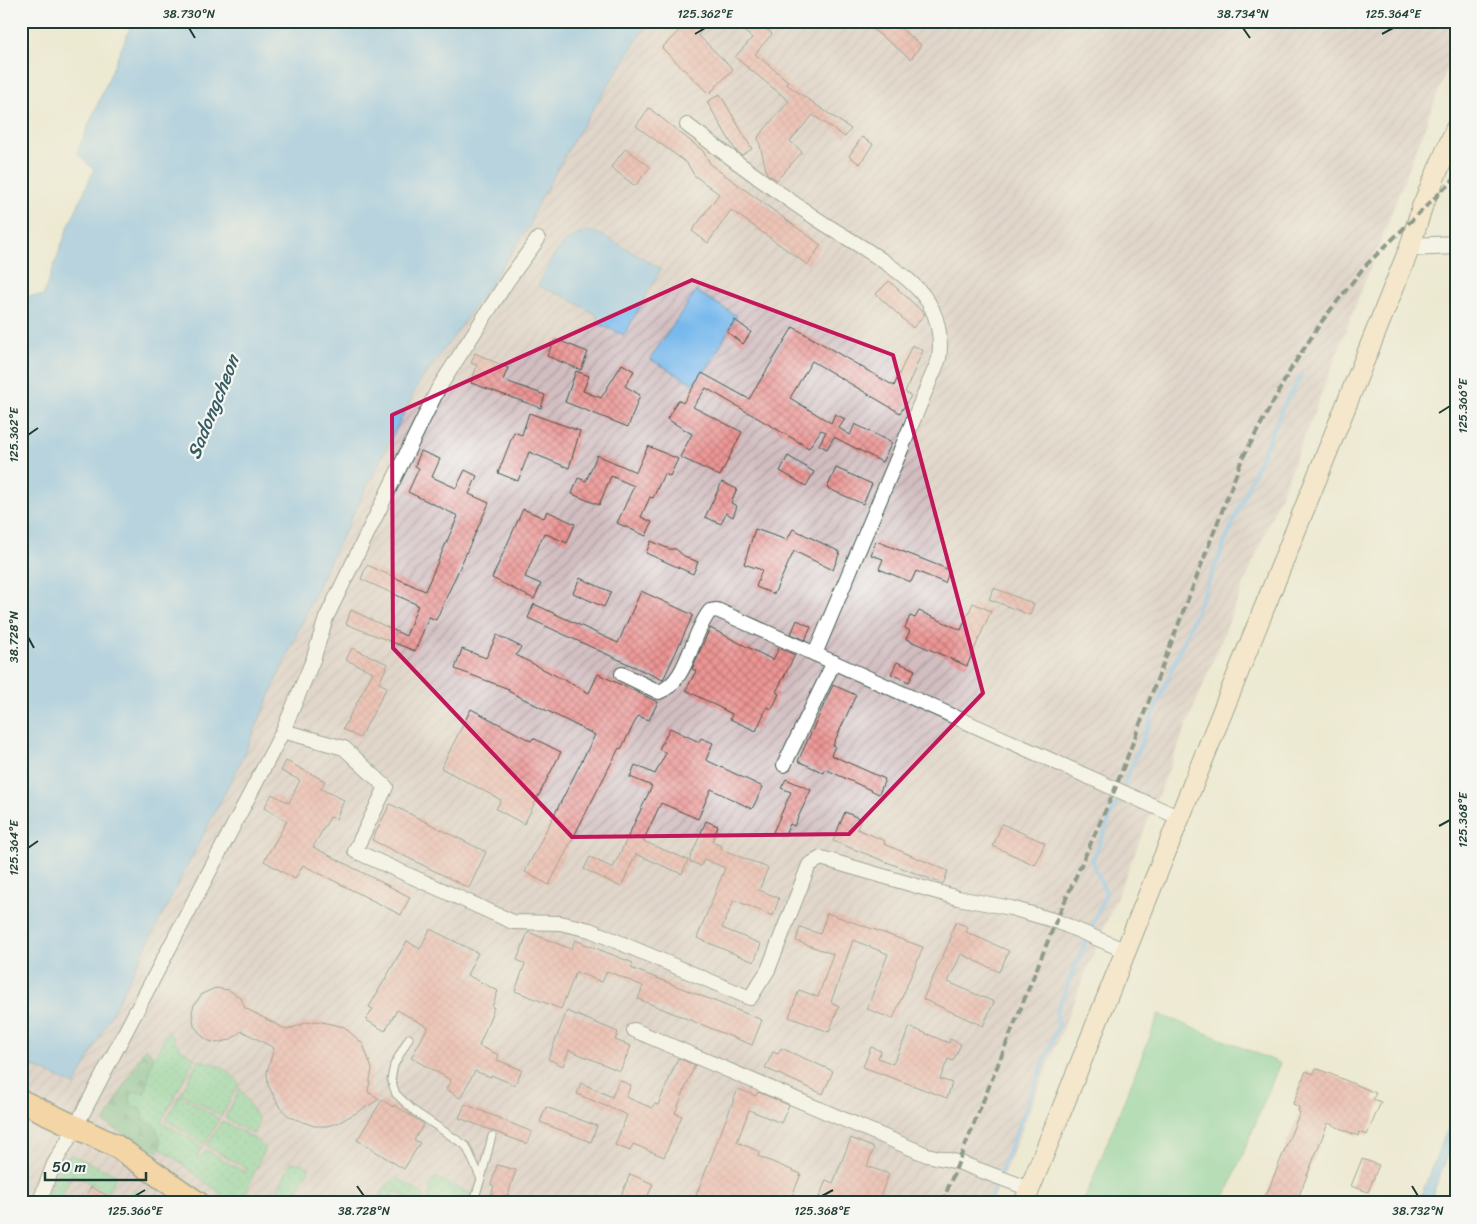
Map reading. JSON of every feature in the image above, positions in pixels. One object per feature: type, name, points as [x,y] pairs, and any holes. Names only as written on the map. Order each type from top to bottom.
[{"type":"main road","points":[[1027,1196],[1410,247],[1422,207],[1456,128]]},
{"type":"main road","points":[[21,1101],[116,1146],[198,1203]]},
{"type":"street","points":[[687,126],[801,209],[908,279],[924,295],[935,316],[941,339],[938,359],[919,400],[815,654]]},
{"type":"street","points":[[39,1203],[54,1164],[75,1128],[284,731],[313,660],[326,618],[438,389],[508,280],[538,239]]},
{"type":"street","points":[[1410,247],[1456,245]]},
{"type":"street","points":[[622,674],[659,692],[670,689],[679,677],[701,621],[710,610],[717,610],[1180,818]]},
{"type":"street","points":[[784,765],[834,662]]},
{"type":"street","points":[[284,731],[344,748],[386,787],[355,851],[513,922],[560,923],[590,930],[750,998],[768,970],[809,865],[821,858],[958,898],[1011,908],[1056,921],[1126,951]]},
{"type":"street","points":[[634,1030],[927,1155],[958,1162],[1027,1196]]},
{"type":"lane","points":[[409,1038],[394,1064],[391,1080],[396,1094],[414,1111],[466,1146],[482,1179]]},
{"type":"lane","points":[[473,1203],[482,1179],[492,1136]]},
{"type":"highlighted area","points":[[692,280],[893,355],[983,693],[849,834],[572,837],[393,648],[392,415]]},
{"type":"shaded area","points":[[619,21],[1456,21],[1456,46],[1314,413],[992,1203],[21,1203],[21,1038]]},
{"type":"green space","points":[[1159,1014],[1280,1063],[1223,1203],[1083,1203]]},
{"type":"green space","points":[[168,1031],[181,1049],[195,1058],[161,1122],[202,1146],[197,1157],[201,1158],[206,1150],[245,1173],[247,1169],[207,1146],[222,1121],[255,1139],[265,1148],[241,1203],[233,1203],[161,1148],[160,1137],[130,1103],[131,1094],[137,1092],[144,1094],[147,1088],[148,1069]]},
{"type":"green space","points":[[146,1048],[154,1057],[147,1085],[144,1094],[137,1092],[131,1094],[130,1103],[133,1107],[141,1108],[144,1121],[153,1124],[160,1137],[161,1148],[157,1152],[104,1123],[143,1050]]},
{"type":"green space","points":[[199,1060],[227,1070],[239,1084],[221,1116],[181,1093]]},
{"type":"green space","points":[[240,1088],[259,1121],[253,1134],[225,1118]]},
{"type":"green space","points":[[180,1095],[219,1119],[205,1144],[166,1120]]},
{"type":"green space","points":[[72,1155],[114,1174],[116,1178],[107,1192],[72,1174],[58,1203],[44,1203],[63,1159]]},
{"type":"green space","points":[[291,1162],[303,1164],[310,1168],[290,1203],[272,1203]]},
{"type":"green space","points":[[397,1178],[424,1195],[423,1203],[408,1203],[409,1200],[395,1191],[388,1203],[377,1203],[386,1186]]},
{"type":"green space","points":[[436,1178],[469,1193],[466,1203],[428,1203],[430,1187]]},
{"type":"green space","points":[[134,1189],[154,1203],[124,1203]]},
{"type":"water","name":"Sadongcheon","points":[[133,21],[649,21],[573,141],[533,213],[530,225],[452,339],[421,379],[323,574],[242,759],[75,1085],[21,1061],[21,389],[27,359],[21,350],[21,296],[43,296],[67,230],[94,170],[77,153]]},
{"type":"water","points":[[588,231],[604,236],[661,269],[624,335],[599,324],[597,315],[564,296],[538,286],[552,259],[562,245]]},
{"type":"water","points":[[696,291],[737,316],[704,373],[692,383],[650,359]]},
{"type":"water","points":[[1456,1108],[1456,1134],[1429,1203],[1418,1203]]},
{"type":"building","points":[[688,21],[710,21],[698,35],[733,69],[709,94],[662,48]]},
{"type":"building","points":[[733,21],[758,21],[772,34],[755,54],[788,81],[786,84],[851,129],[845,137],[813,115],[790,141],[802,152],[777,180],[767,174],[758,137],[789,101],[735,57],[752,38]]},
{"type":"building","points":[[862,21],[892,21],[921,45],[911,59]]},
{"type":"building","points":[[720,94],[752,149],[742,155],[736,151],[707,102]]},
{"type":"building","points":[[649,108],[703,151],[711,165],[821,245],[808,265],[731,210],[708,243],[692,231],[719,194],[694,175],[687,163],[636,126]]},
{"type":"building","points":[[862,137],[873,144],[860,164],[849,156]]},
{"type":"building","points":[[626,148],[650,167],[635,186],[611,167]]},
{"type":"building","points":[[889,281],[925,314],[913,328],[876,294]]},
{"type":"building","points":[[735,320],[751,332],[743,344],[727,332]]},
{"type":"building","points":[[793,327],[894,386],[912,345],[923,350],[905,392],[911,396],[900,413],[812,361],[790,398],[831,423],[835,414],[845,419],[839,428],[850,435],[855,424],[892,443],[882,462],[834,437],[827,449],[819,445],[826,432],[821,430],[809,448],[706,388],[693,407],[742,432],[720,476],[680,457],[692,434],[667,419],[678,400],[683,403],[702,373],[749,399]]},
{"type":"building","points":[[555,339],[588,352],[581,370],[547,356]]},
{"type":"building","points":[[475,353],[508,368],[503,380],[545,395],[541,408],[471,383],[477,365],[471,363]]},
{"type":"building","points":[[622,364],[634,371],[625,386],[640,395],[628,427],[565,402],[576,371],[589,376],[583,391],[601,398]]},
{"type":"building","points":[[529,413],[580,431],[569,468],[529,452],[518,481],[498,473],[514,432],[522,435]]},
{"type":"building","points":[[648,446],[678,459],[670,476],[664,474],[653,498],[650,497],[641,517],[652,522],[646,536],[617,523],[634,486],[611,476],[599,505],[572,494],[578,478],[586,481],[597,455],[636,472]]},
{"type":"building","points":[[421,451],[440,459],[432,477],[456,488],[465,470],[477,476],[469,494],[489,503],[436,620],[429,617],[415,651],[346,624],[351,610],[406,636],[418,605],[361,579],[367,565],[425,591],[458,516],[408,492],[419,468],[415,466]]},
{"type":"building","points":[[788,456],[814,472],[806,486],[780,471]]},
{"type":"building","points":[[836,468],[872,484],[863,504],[827,488]]},
{"type":"building","points":[[722,482],[737,489],[731,503],[737,506],[733,517],[726,513],[721,524],[705,517]]},
{"type":"building","points":[[523,509],[544,518],[547,511],[575,524],[567,543],[544,533],[525,577],[541,584],[534,599],[492,578]]},
{"type":"building","points":[[755,529],[787,540],[793,529],[840,552],[833,570],[794,551],[774,594],[756,587],[762,570],[744,564]]},
{"type":"building","points":[[651,541],[669,549],[676,549],[684,556],[698,562],[693,574],[646,553]]},
{"type":"building","points":[[876,541],[950,570],[945,583],[916,571],[911,582],[879,569],[883,559],[871,555]]},
{"type":"building","points":[[580,578],[611,592],[604,607],[573,593]]},
{"type":"building","points":[[994,588],[1034,604],[1030,615],[989,599]]},
{"type":"building","points":[[641,591],[693,615],[663,680],[528,618],[534,604],[618,643]]},
{"type":"building","points":[[973,603],[991,611],[967,666],[906,639],[910,631],[905,628],[910,616],[915,618],[919,611],[961,630]]},
{"type":"building","points":[[797,620],[811,627],[805,640],[791,634]]},
{"type":"building","points":[[710,628],[773,660],[779,648],[795,655],[776,692],[779,694],[772,709],[767,707],[756,731],[730,719],[732,714],[686,690],[696,671],[692,669]]},
{"type":"building","points":[[497,635],[521,647],[516,655],[589,693],[598,674],[658,702],[649,720],[638,716],[621,749],[619,748],[549,885],[525,872],[595,735],[508,691],[509,689],[455,669],[462,649],[486,658]]},
{"type":"building","points":[[352,648],[388,664],[379,683],[387,687],[360,738],[343,729],[373,672],[346,660]]},
{"type":"building","points":[[897,662],[915,670],[909,682],[891,674]]},
{"type":"building","points":[[833,685],[856,695],[833,745],[835,746],[831,755],[885,779],[879,794],[825,769],[824,773],[798,761]]},
{"type":"building","points":[[471,709],[531,741],[533,738],[561,752],[524,824],[496,809],[501,800],[441,768]]},
{"type":"building","points":[[670,728],[699,742],[701,738],[713,743],[706,760],[763,787],[752,809],[711,789],[698,819],[661,803],[643,841],[688,860],[682,874],[636,854],[621,887],[584,869],[590,857],[613,868],[652,786],[630,777],[635,765],[655,774],[666,753],[659,749]]},
{"type":"building","points":[[286,761],[325,781],[321,789],[344,800],[336,819],[330,817],[313,847],[410,897],[401,915],[303,865],[295,879],[264,861],[287,821],[264,808],[272,794],[289,803],[300,780],[281,771]]},
{"type":"building","points":[[786,779],[811,790],[794,826],[790,824],[784,837],[773,832],[791,792],[781,788]]},
{"type":"building","points":[[390,804],[486,852],[469,888],[372,840]]},
{"type":"building","points":[[845,812],[861,819],[857,829],[885,841],[884,844],[948,871],[943,884],[833,841]]},
{"type":"building","points":[[706,821],[718,826],[712,842],[722,846],[721,849],[768,868],[759,890],[779,898],[773,916],[734,900],[722,928],[761,944],[754,962],[697,938],[725,868],[704,859],[701,866],[689,861]]},
{"type":"building","points":[[1002,824],[1045,843],[1035,865],[993,846]]},
{"type":"building","points":[[827,913],[923,947],[893,1019],[867,1009],[888,954],[853,940],[831,1002],[839,1006],[829,1032],[789,1017],[799,990],[818,997],[833,954],[796,941],[800,927],[820,934]]},
{"type":"building","points":[[956,922],[968,927],[966,932],[1009,951],[999,972],[961,954],[948,982],[994,1002],[983,1026],[923,999],[952,936],[950,935]]},
{"type":"building","points":[[430,929],[478,953],[467,975],[498,991],[492,1007],[494,1008],[479,1046],[499,1055],[497,1060],[522,1070],[515,1085],[491,1075],[490,1077],[475,1071],[460,1098],[446,1089],[451,1080],[411,1058],[428,1027],[397,1010],[385,1031],[366,1020],[373,1009],[369,1007],[407,941],[420,949]]},
{"type":"building","points":[[528,932],[571,949],[575,940],[633,963],[631,968],[762,1020],[752,1045],[638,999],[643,986],[607,971],[602,982],[576,972],[561,1009],[515,991],[525,964],[517,960]]},
{"type":"building","points":[[215,988],[229,990],[241,998],[245,1008],[287,1030],[305,1023],[318,1021],[344,1027],[363,1044],[372,1069],[368,1092],[380,1099],[340,1122],[327,1126],[314,1126],[290,1117],[280,1108],[268,1085],[267,1072],[274,1048],[242,1031],[230,1040],[216,1043],[203,1037],[194,1026],[192,1012],[194,1005],[202,994]]},
{"type":"building","points":[[567,1011],[618,1032],[615,1040],[631,1046],[620,1071],[569,1050],[563,1066],[548,1059]]},
{"type":"building","points":[[910,1027],[949,1043],[950,1039],[961,1044],[953,1061],[948,1059],[940,1079],[952,1083],[947,1098],[863,1067],[871,1047],[881,1051],[878,1058],[893,1064]]},
{"type":"building","points":[[781,1048],[833,1071],[823,1094],[765,1068],[773,1052],[778,1054]]},
{"type":"building","points":[[678,1058],[695,1065],[675,1113],[682,1116],[664,1157],[633,1144],[630,1151],[615,1145],[627,1115],[577,1094],[581,1083],[612,1097],[619,1080],[631,1085],[626,1097],[652,1108],[654,1104],[658,1105]]},
{"type":"building","points":[[1316,1068],[1376,1093],[1373,1099],[1381,1102],[1367,1135],[1359,1132],[1358,1136],[1328,1123],[1296,1203],[1263,1203],[1300,1112],[1298,1111],[1299,1107],[1293,1104],[1306,1071],[1313,1074]]},
{"type":"building","points":[[738,1089],[756,1096],[758,1092],[789,1105],[781,1123],[749,1110],[737,1142],[760,1152],[758,1156],[801,1174],[789,1203],[693,1203]]},
{"type":"building","points":[[382,1100],[393,1107],[394,1105],[424,1124],[414,1140],[420,1143],[404,1169],[357,1140]]},
{"type":"building","points":[[465,1104],[532,1132],[527,1144],[459,1118]]},
{"type":"building","points":[[546,1107],[597,1126],[591,1142],[540,1122]]},
{"type":"building","points":[[851,1138],[874,1148],[867,1166],[889,1174],[877,1203],[817,1203],[826,1180],[833,1183]]},
{"type":"building","points":[[1362,1159],[1379,1165],[1368,1192],[1351,1186]]},
{"type":"building","points":[[497,1165],[516,1170],[505,1203],[489,1203],[494,1186],[491,1185]]},
{"type":"building","points":[[630,1174],[653,1184],[645,1203],[618,1203]]},
{"type":"building","points":[[91,1187],[106,1195],[102,1203],[95,1203],[85,1197]]},
{"type":"waterway","points":[[988,1203],[1059,1024],[1056,1013],[1106,893],[1092,861],[1253,475],[1285,403],[1301,376]]},
{"type":"railway","points":[[942,1203],[1056,921],[1115,789],[1242,459],[1292,367],[1322,321],[1364,267],[1456,177]]}]
